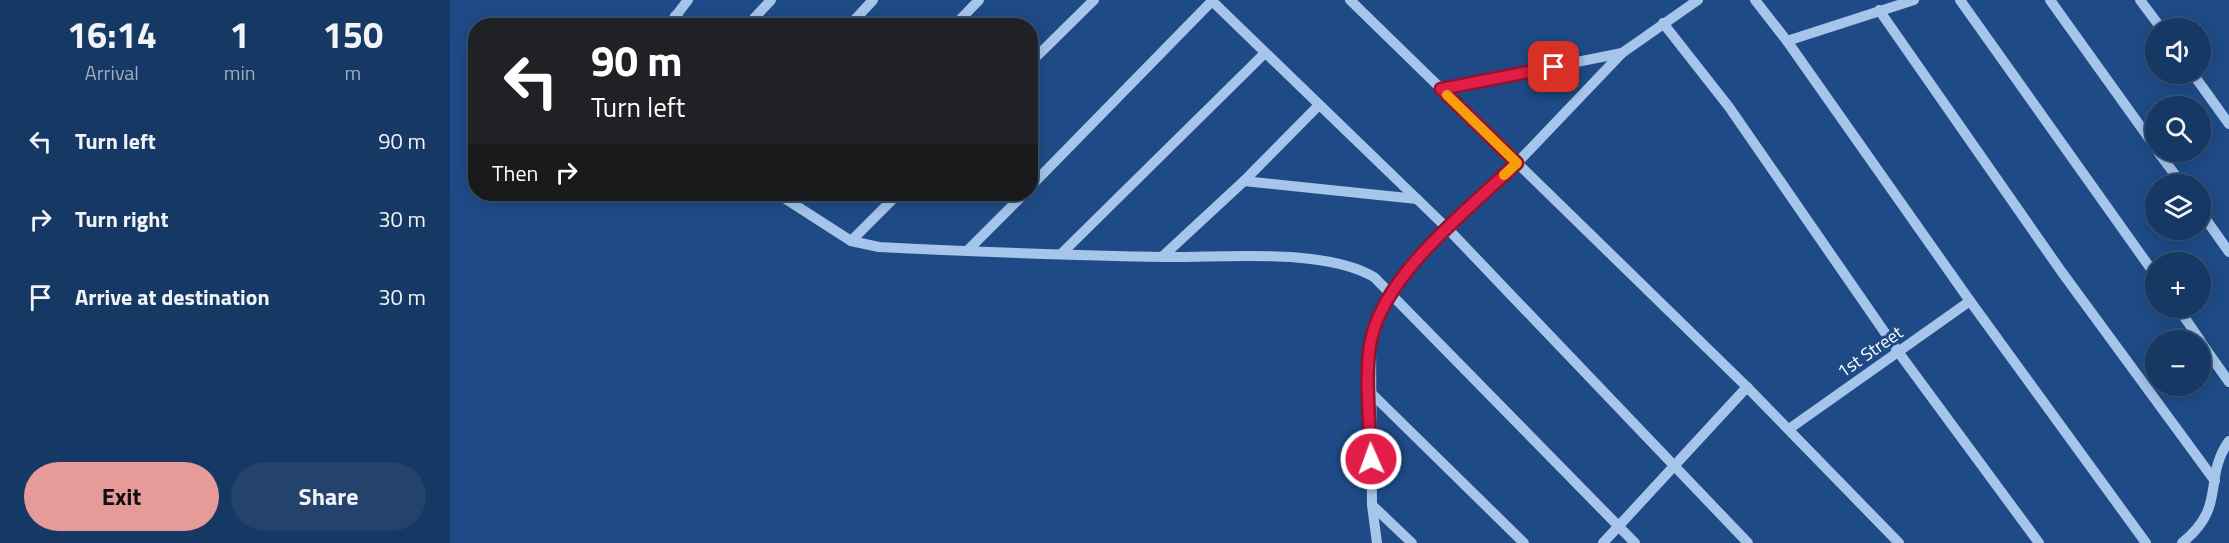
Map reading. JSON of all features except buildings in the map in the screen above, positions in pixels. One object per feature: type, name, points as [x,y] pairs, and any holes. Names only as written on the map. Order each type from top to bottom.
[{"type":"street","points":[[678,18],[675,16],[688,0]]},
{"type":"street","points":[[754,18],[771,0]]},
{"type":"street","points":[[856,18],[873,0]]},
{"type":"street","points":[[962,18],[979,0]]},
{"type":"street","points":[[1038,55],[1094,0]]},
{"type":"street","points":[[1350,0],[1747,387],[1899,543]]},
{"type":"street","points":[[1377,543],[1372,505],[1369,391],[1371,340],[1389,293],[1410,267],[1517,163],[1622,53],[1698,0]]},
{"type":"street","points":[[1755,0],[1787,41],[1970,300],[2146,543]]},
{"type":"street","points":[[1787,41],[1914,0]]},
{"type":"street","points":[[1960,0],[2145,261]]},
{"type":"street","points":[[2050,0],[2145,133]]},
{"type":"street","points":[[2140,0],[2154,18]]},
{"type":"street","points":[[1038,179],[1211,1],[1448,229],[1748,543]]},
{"type":"street","points":[[1879,10],[2061,271],[2215,481]]},
{"type":"street","points":[[1663,23],[1729,107],[1899,353],[2039,543]]},
{"type":"street","points":[[1061,254],[1265,53]]},
{"type":"street","points":[[1441,89],[1622,53]]},
{"type":"street","points":[[2200,84],[2229,124]]},
{"type":"street","points":[[1162,257],[1244,181],[1319,105]]},
{"type":"street","points":[[1244,181],[1417,199]]},
{"type":"street","points":[[789,201],[851,241],[879,246],[1061,254],[1298,259],[1334,262],[1356,267],[1374,277],[1635,543]]},
{"type":"street","points":[[851,241],[891,201]]},
{"type":"street","points":[[968,250],[1017,201]]},
{"type":"street","points":[[2211,227],[2229,252]]},
{"type":"street","name":"1st Street","points":[[1789,429],[1899,353],[1970,300]]},
{"type":"street","points":[[2211,357],[2229,382]]},
{"type":"street","points":[[1603,543],[1747,387]]},
{"type":"street","points":[[1369,391],[1524,543]]},
{"type":"street","points":[[2182,543],[2198,530],[2209,513],[2215,481],[2229,441]]},
{"type":"street","points":[[1372,505],[1412,543]]},
{"type":"slow traffic","points":[[1447,95],[1517,163],[1504,175]]},
{"type":"route","points":[[1371,459],[1369,391],[1371,340],[1389,293],[1410,267],[1517,163],[1441,89],[1554,67]]}]
